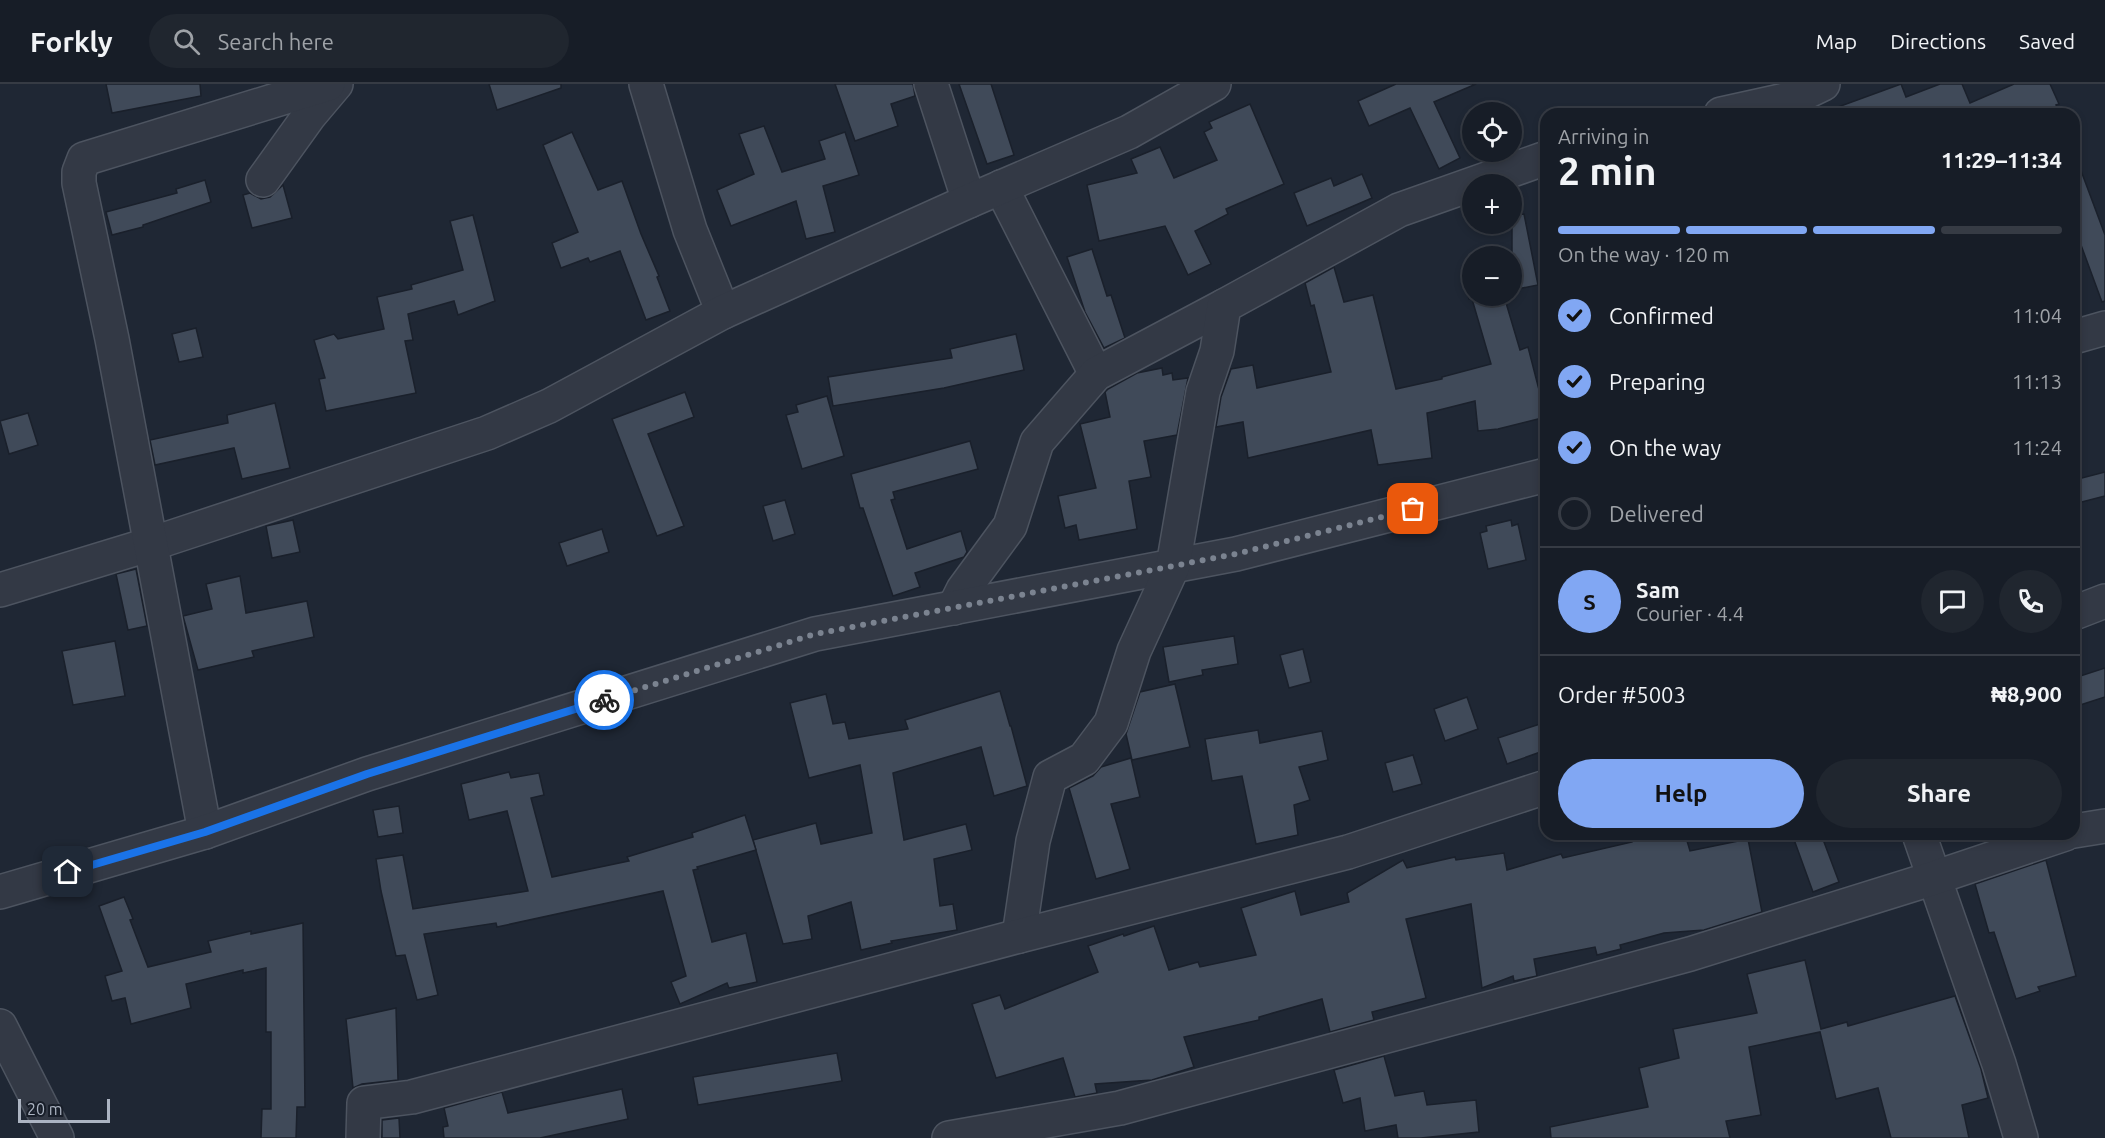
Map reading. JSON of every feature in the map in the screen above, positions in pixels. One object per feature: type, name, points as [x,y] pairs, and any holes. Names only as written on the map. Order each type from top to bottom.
[{"type":"street","points":[[205,832],[112,339],[79,183],[79,172],[84,159],[328,84]]},
{"type":"street","points":[[263,180],[309,116],[336,84]]},
{"type":"street","points":[[646,84],[690,230],[723,312]]},
{"type":"street","points":[[931,84],[969,201]]},
{"type":"street","points":[[0,590],[151,544],[487,432],[549,406],[723,312],[1129,132],[1214,84]]},
{"type":"street","points":[[1748,108],[1794,98],[1823,84]]},
{"type":"street","points":[[954,608],[963,590],[1010,526],[1037,442],[1096,374],[1399,210],[1540,160]]},
{"type":"street","points":[[1001,187],[1096,374]]},
{"type":"street","points":[[1019,936],[1033,841],[1050,777],[1084,759],[1112,723],[1134,651],[1173,566],[1203,392],[1216,351],[1224,306]]},
{"type":"street","points":[[2080,335],[2105,328]]},
{"type":"street","points":[[0,892],[205,832],[367,774],[815,634],[1236,554],[1540,478]]},
{"type":"street","points":[[2080,611],[2105,601]]},
{"type":"street","points":[[363,1138],[364,1103],[412,1097],[1019,936],[1348,852],[1540,789]]},
{"type":"street","points":[[2080,830],[2105,826]]},
{"type":"street","points":[[1921,840],[1999,1064],[2021,1138]]},
{"type":"street","points":[[949,1138],[1120,1108],[1690,954],[2047,840]]},
{"type":"street","points":[[0,1026],[57,1138]]},
{"type":"building","points":[[106,84],[200,84],[201,96],[112,113]]},
{"type":"building","points":[[489,84],[561,84],[561,88],[497,110]]},
{"type":"building","points":[[835,84],[913,84],[915,96],[891,104],[898,126],[855,141]]},
{"type":"building","points":[[959,84],[991,84],[1014,155],[987,164]]},
{"type":"building","points":[[1396,84],[1476,84],[1434,102],[1460,158],[1439,169],[1410,108],[1369,126],[1358,101]]},
{"type":"building","points":[[1901,84],[1906,97],[1940,84],[1962,84],[1970,103],[2014,84],[2050,84],[2059,104],[2056,105],[2057,108],[1835,108]]},
{"type":"building","points":[[1250,104],[1284,184],[1226,209],[1228,214],[1195,231],[1211,264],[1188,275],[1165,226],[1099,241],[1087,185],[1137,173],[1131,159],[1160,147],[1174,178],[1217,160],[1204,132],[1212,128],[1209,122]]},
{"type":"building","points":[[764,126],[782,172],[825,159],[819,141],[845,132],[859,175],[823,186],[835,232],[806,239],[796,201],[731,226],[717,190],[754,174],[739,134]]},
{"type":"building","points":[[572,132],[598,190],[622,181],[659,276],[657,277],[670,311],[646,320],[620,251],[590,262],[588,258],[561,268],[552,243],[578,232],[543,145]]},
{"type":"building","points":[[2080,168],[2105,235],[2105,301],[2102,302],[2080,242]]},
{"type":"building","points":[[1362,174],[1372,198],[1307,226],[1294,193],[1331,178],[1334,186]]},
{"type":"building","points":[[205,180],[211,202],[143,225],[143,227],[112,235],[106,212],[177,193],[176,189]]},
{"type":"building","points":[[283,185],[292,218],[252,228],[243,195],[250,193],[261,199],[270,197]]},
{"type":"building","points":[[1522,214],[1524,214],[1538,285],[1522,288],[1522,246],[1512,246],[1512,234],[1522,234]]},
{"type":"building","points":[[473,215],[495,301],[458,315],[454,301],[408,314],[413,340],[405,341],[416,393],[326,411],[319,379],[325,378],[314,340],[334,334],[338,339],[384,329],[377,297],[412,289],[411,285],[463,270],[450,221]]},
{"type":"building","points":[[1092,249],[1107,296],[1111,295],[1125,338],[1104,348],[1085,312],[1067,257]]},
{"type":"building","points":[[1334,267],[1344,302],[1373,295],[1396,389],[1442,379],[1442,377],[1491,364],[1474,306],[1507,306],[1520,350],[1528,347],[1540,394],[1540,418],[1498,429],[1478,431],[1475,401],[1427,413],[1432,458],[1378,465],[1371,430],[1248,458],[1243,422],[1216,427],[1221,397],[1231,369],[1253,365],[1257,388],[1331,372],[1314,305],[1311,306],[1305,283]]},
{"type":"building","points":[[196,328],[203,357],[179,362],[172,334]]},
{"type":"building","points":[[1016,334],[1024,370],[944,388],[833,406],[828,377],[952,358],[950,349]]},
{"type":"building","points":[[1162,368],[1163,375],[1172,373],[1173,380],[1188,378],[1177,435],[1144,441],[1151,477],[1129,481],[1137,529],[1079,540],[1076,525],[1065,528],[1058,496],[1096,488],[1080,424],[1110,417],[1105,392],[1108,389],[1137,373]]},
{"type":"building","points":[[685,392],[694,417],[648,434],[684,526],[657,536],[612,419]]},
{"type":"building","points":[[827,396],[844,456],[802,469],[786,415],[798,412],[796,405]]},
{"type":"building","points":[[275,403],[290,468],[242,479],[234,448],[155,465],[150,440],[228,423],[227,415]]},
{"type":"building","points":[[28,413],[38,445],[9,454],[0,421]]},
{"type":"building","points":[[970,441],[978,469],[893,492],[895,499],[891,500],[907,549],[961,531],[967,552],[964,557],[915,573],[920,587],[893,596],[863,508],[860,508],[851,474]]},
{"type":"building","points":[[2105,472],[2105,496],[2080,502],[2080,478]]},
{"type":"building","points":[[785,500],[795,534],[773,541],[763,506]]},
{"type":"building","points":[[293,520],[300,552],[272,558],[266,526]]},
{"type":"building","points":[[1511,520],[1512,526],[1518,524],[1526,560],[1488,569],[1480,533],[1487,531],[1486,526]]},
{"type":"building","points":[[602,529],[609,552],[567,566],[559,543]]},
{"type":"building","points":[[136,569],[147,626],[128,630],[116,574]]},
{"type":"building","points":[[240,576],[246,613],[307,601],[314,637],[252,651],[254,657],[198,670],[183,616],[212,609],[206,584]]},
{"type":"building","points":[[1234,636],[1238,664],[1202,670],[1203,675],[1169,682],[1163,647]]},
{"type":"building","points":[[115,641],[125,696],[73,705],[62,651]]},
{"type":"building","points":[[1303,649],[1311,682],[1289,688],[1280,655]]},
{"type":"building","points":[[2105,668],[2105,697],[2080,705],[2080,676]]},
{"type":"building","points":[[1175,684],[1190,747],[1132,760],[1126,734],[1140,692]]},
{"type":"building","points":[[1000,691],[1027,786],[994,796],[981,747],[893,773],[904,840],[966,824],[972,850],[934,859],[940,906],[953,904],[957,930],[891,941],[892,943],[861,950],[851,902],[808,916],[812,939],[783,944],[753,840],[816,823],[821,844],[872,833],[860,765],[809,778],[790,703],[826,694],[833,724],[845,722],[849,739],[908,729],[905,720]]},
{"type":"building","points":[[1467,697],[1478,729],[1445,741],[1434,709]]},
{"type":"building","points":[[1540,724],[1540,752],[1507,764],[1498,738]]},
{"type":"building","points":[[1258,730],[1260,743],[1322,731],[1328,760],[1299,767],[1310,800],[1294,805],[1298,835],[1256,844],[1242,776],[1212,781],[1205,739]]},
{"type":"building","points":[[1413,755],[1422,784],[1393,792],[1385,763]]},
{"type":"building","points":[[1131,758],[1140,797],[1111,804],[1130,869],[1096,879],[1069,788],[1093,776],[1101,767]]},
{"type":"building","points":[[509,772],[511,778],[539,773],[544,795],[531,798],[552,877],[629,861],[627,857],[693,837],[692,833],[745,815],[756,850],[693,870],[712,942],[746,933],[757,982],[729,988],[727,983],[680,1004],[671,982],[686,976],[663,891],[497,927],[496,923],[424,934],[438,995],[417,1000],[405,955],[396,956],[376,859],[403,855],[413,909],[528,891],[507,811],[469,820],[461,784]]},
{"type":"building","points":[[399,806],[403,833],[378,837],[373,810]]},
{"type":"building","points":[[1632,840],[1687,840],[1690,851],[1748,840],[1762,912],[1704,930],[1664,933],[1620,945],[1621,949],[1597,955],[1595,947],[1534,959],[1537,976],[1514,981],[1513,976],[1482,988],[1471,904],[1406,919],[1426,998],[1372,1012],[1374,1020],[1330,1032],[1322,999],[1259,1017],[1259,1020],[1184,1037],[1194,1067],[1152,1080],[1095,1084],[1097,1093],[1075,1097],[1063,1058],[996,1078],[972,1004],[1000,995],[1005,1009],[1098,972],[1088,946],[1154,926],[1169,970],[1198,962],[1200,967],[1256,955],[1241,908],[1295,891],[1301,915],[1349,902],[1347,893],[1403,860],[1407,868],[1455,857],[1456,860],[1504,853],[1507,870],[1561,854],[1563,858],[1632,842]]},
{"type":"building","points":[[1794,840],[1823,840],[1839,882],[1813,892]]},
{"type":"building","points":[[2046,860],[2076,976],[2038,987],[2040,991],[2016,999],[1994,932],[1989,933],[1975,884]]},
{"type":"building","points":[[124,897],[148,967],[211,952],[208,941],[251,931],[251,934],[303,923],[305,1107],[297,1107],[296,1138],[261,1138],[262,1109],[271,1109],[271,1032],[266,1032],[266,968],[243,973],[243,970],[186,984],[191,1008],[131,1024],[125,998],[112,1001],[105,976],[122,971],[99,906]]},
{"type":"building","points":[[1805,960],[1821,1029],[1847,1022],[1848,1026],[1955,996],[1981,1069],[1988,1098],[1962,1105],[1969,1138],[1891,1138],[1878,1088],[1836,1099],[1820,1032],[1749,1047],[1761,1115],[1726,1121],[1730,1138],[1551,1138],[1550,1127],[1648,1107],[1639,1068],[1679,1058],[1673,1029],[1757,1013],[1747,974]]},
{"type":"building","points":[[396,1008],[398,1080],[362,1084],[353,1088],[346,1019]]},
{"type":"building","points":[[837,1053],[842,1081],[698,1105],[693,1077]]},
{"type":"building","points":[[1384,1056],[1395,1096],[1424,1091],[1427,1105],[1476,1100],[1479,1132],[1398,1138],[1396,1125],[1365,1131],[1360,1098],[1343,1103],[1334,1070]]},
{"type":"building","points":[[622,1089],[628,1119],[540,1138],[444,1138],[443,1127],[448,1126],[444,1108],[502,1092],[508,1113]]},
{"type":"building","points":[[399,1118],[400,1138],[382,1138],[382,1120]]},
{"type":"way so far","points":[[604,700],[815,634],[1236,554],[1413,509]]},
{"type":"route","points":[[68,872],[205,832],[367,774],[604,700]]}]
